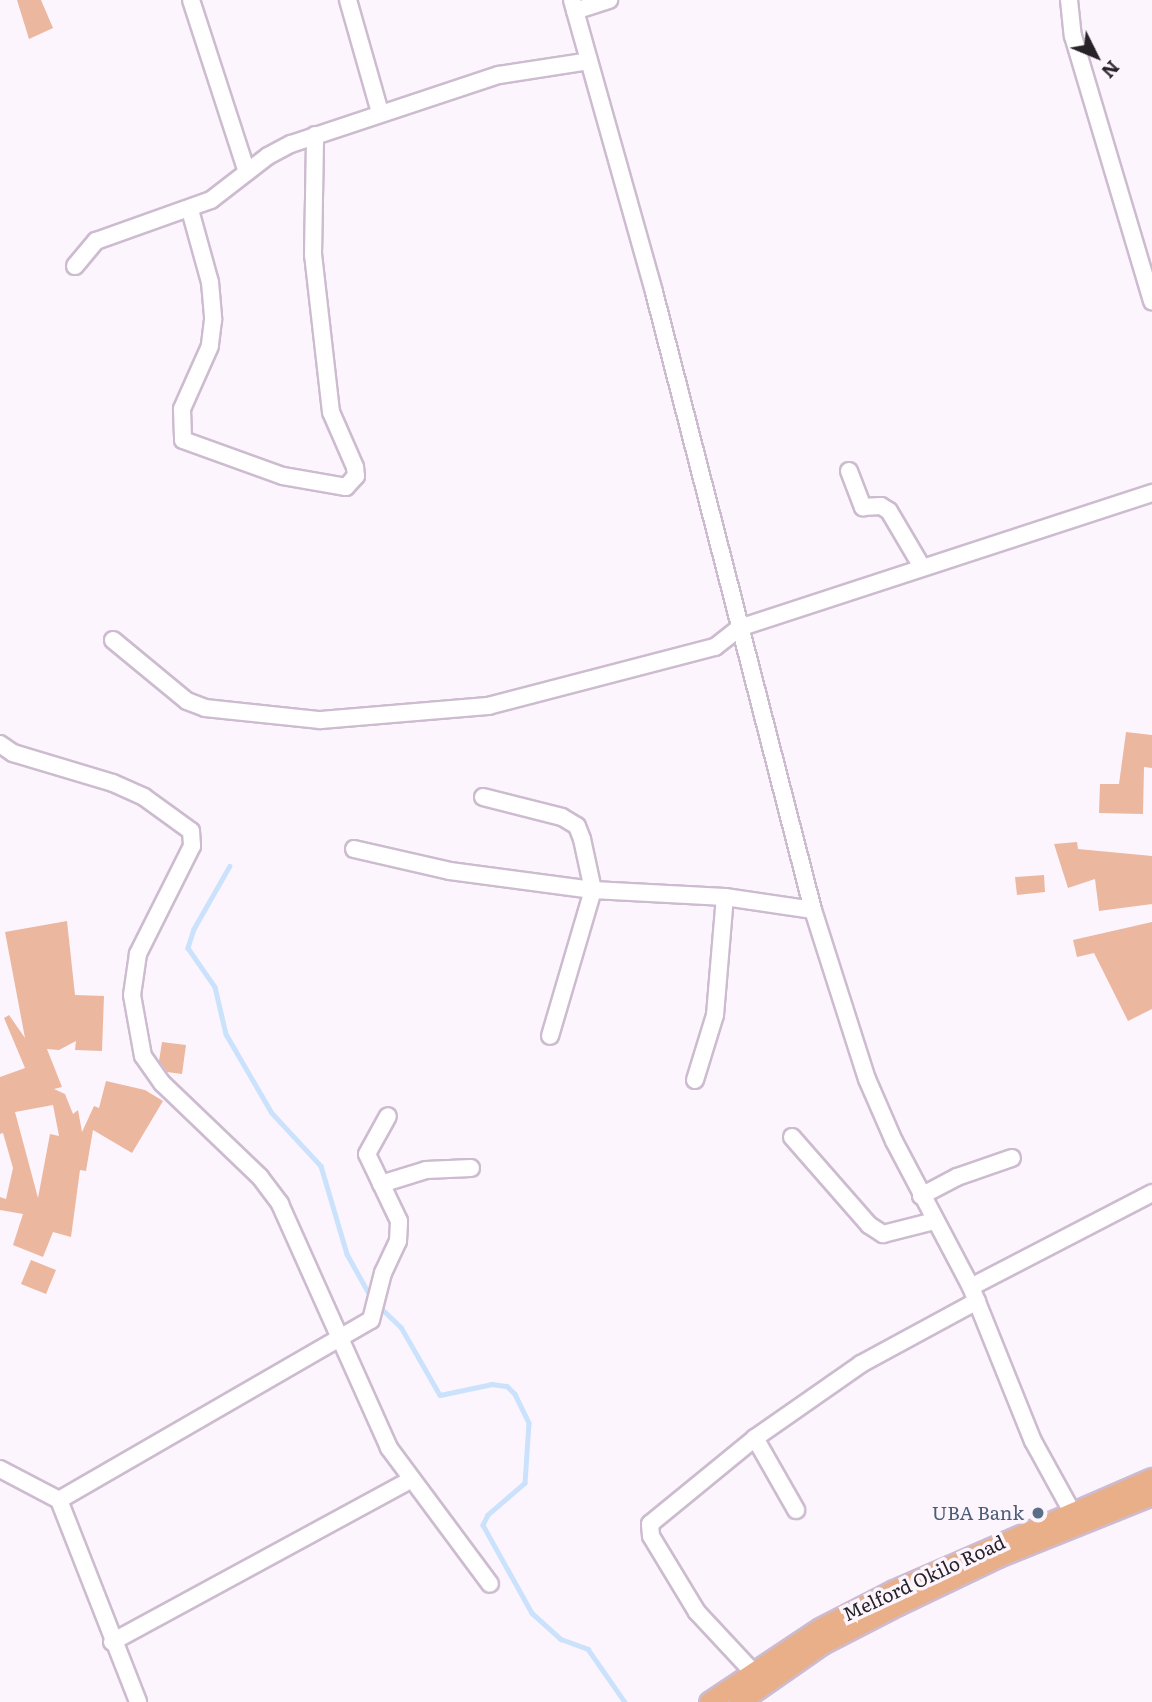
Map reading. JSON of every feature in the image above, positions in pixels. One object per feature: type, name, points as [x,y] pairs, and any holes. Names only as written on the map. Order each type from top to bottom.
[{"type":"main road","name":"Melford Okilo Road","points":[[709,1702],[751,1671],[820,1628],[894,1590],[1071,1510],[1152,1478]]},
{"type":"main road","name":"Melford Okilo Road","points":[[739,1702],[822,1644],[898,1605],[998,1557],[1152,1495]]},
{"type":"street","points":[[191,0],[247,172]]},
{"type":"street","points":[[348,0],[380,112]]},
{"type":"street","points":[[610,0],[574,6],[654,292],[813,909],[867,1079],[921,1196],[974,1294],[1033,1440],[1071,1510]]},
{"type":"street","points":[[1069,0],[1073,36],[1152,301]]},
{"type":"street","points":[[75,266],[96,240],[190,210],[268,156],[315,135],[499,75],[589,61]]},
{"type":"street","points":[[190,210],[210,282],[213,320],[210,346],[182,409],[183,440],[283,476],[346,488],[356,476],[355,467],[331,412],[313,255],[315,135]]},
{"type":"street","points":[[849,471],[863,507],[881,506],[889,511],[922,567]]},
{"type":"street","points":[[113,640],[187,701],[205,708],[320,720],[488,706],[715,647],[739,628],[1152,493]]},
{"type":"street","points":[[0,744],[13,753],[113,783],[144,797],[191,831],[192,846],[138,954],[132,995],[143,1056],[162,1083],[260,1177],[279,1204],[343,1340],[389,1448],[410,1480],[490,1584]]},
{"type":"street","points":[[483,797],[562,817],[577,826],[593,890],[550,1036]]},
{"type":"street","points":[[354,849],[450,871],[593,890],[725,897],[813,909]]},
{"type":"street","points":[[695,1080],[715,1016],[725,897]]},
{"type":"street","points":[[59,1500],[343,1340],[372,1320],[377,1298],[398,1241],[399,1221],[368,1153],[388,1116]]},
{"type":"street","points":[[792,1137],[869,1225],[883,1234],[934,1221]]},
{"type":"street","points":[[921,1196],[957,1177],[1012,1158]]},
{"type":"street","points":[[381,1184],[426,1170],[471,1168]]},
{"type":"street","points":[[751,1671],[697,1612],[651,1536],[650,1524],[755,1438],[861,1364],[974,1294],[1152,1193]]},
{"type":"street","points":[[755,1438],[796,1510]]},
{"type":"street","points":[[0,1469],[59,1500],[111,1642],[138,1702]]},
{"type":"street","points":[[111,1642],[410,1480]]},
{"type":"building","points":[[17,0],[41,0],[53,28],[29,39]]},
{"type":"building","points":[[1126,732],[1152,735],[1152,768],[1144,767],[1143,814],[1099,813],[1100,784],[1119,784]]},
{"type":"building","points":[[1077,842],[1078,849],[1152,856],[1152,904],[1099,911],[1095,879],[1068,888],[1054,844]]},
{"type":"building","points":[[1044,875],[1045,892],[1017,895],[1015,877]]},
{"type":"building","points":[[67,921],[75,995],[104,996],[102,1051],[75,1050],[76,1041],[59,1050],[47,1049],[62,1087],[54,1089],[65,1094],[73,1114],[78,1110],[82,1132],[94,1106],[99,1108],[106,1081],[145,1090],[163,1101],[132,1153],[93,1130],[86,1171],[80,1170],[71,1237],[53,1232],[43,1257],[13,1245],[23,1214],[0,1210],[0,1197],[6,1199],[13,1168],[3,1133],[0,1134],[0,1077],[25,1068],[4,1018],[9,1015],[25,1038],[5,932]],"holes":[[[53,1105],[59,1136],[50,1134],[38,1198],[15,1112]]]},
{"type":"building","points":[[1152,922],[1152,1009],[1128,1021],[1094,953],[1077,957],[1073,940]]},
{"type":"building","points":[[162,1042],[186,1045],[182,1074],[167,1072],[159,1061]]},
{"type":"building","points":[[31,1260],[56,1270],[46,1294],[21,1284]]},
{"type":"waterway","points":[[230,866],[194,929],[188,948],[215,987],[226,1034],[272,1113],[321,1166],[347,1254],[372,1299]]},
{"type":"waterway","points":[[378,1305],[401,1327],[440,1395],[492,1384],[507,1386],[515,1394],[529,1423],[525,1483],[488,1515],[483,1525],[532,1613],[561,1639],[588,1649],[625,1702]]},
{"type":"place","name":"UBA Bank","points":[[1038,1513]]}]
